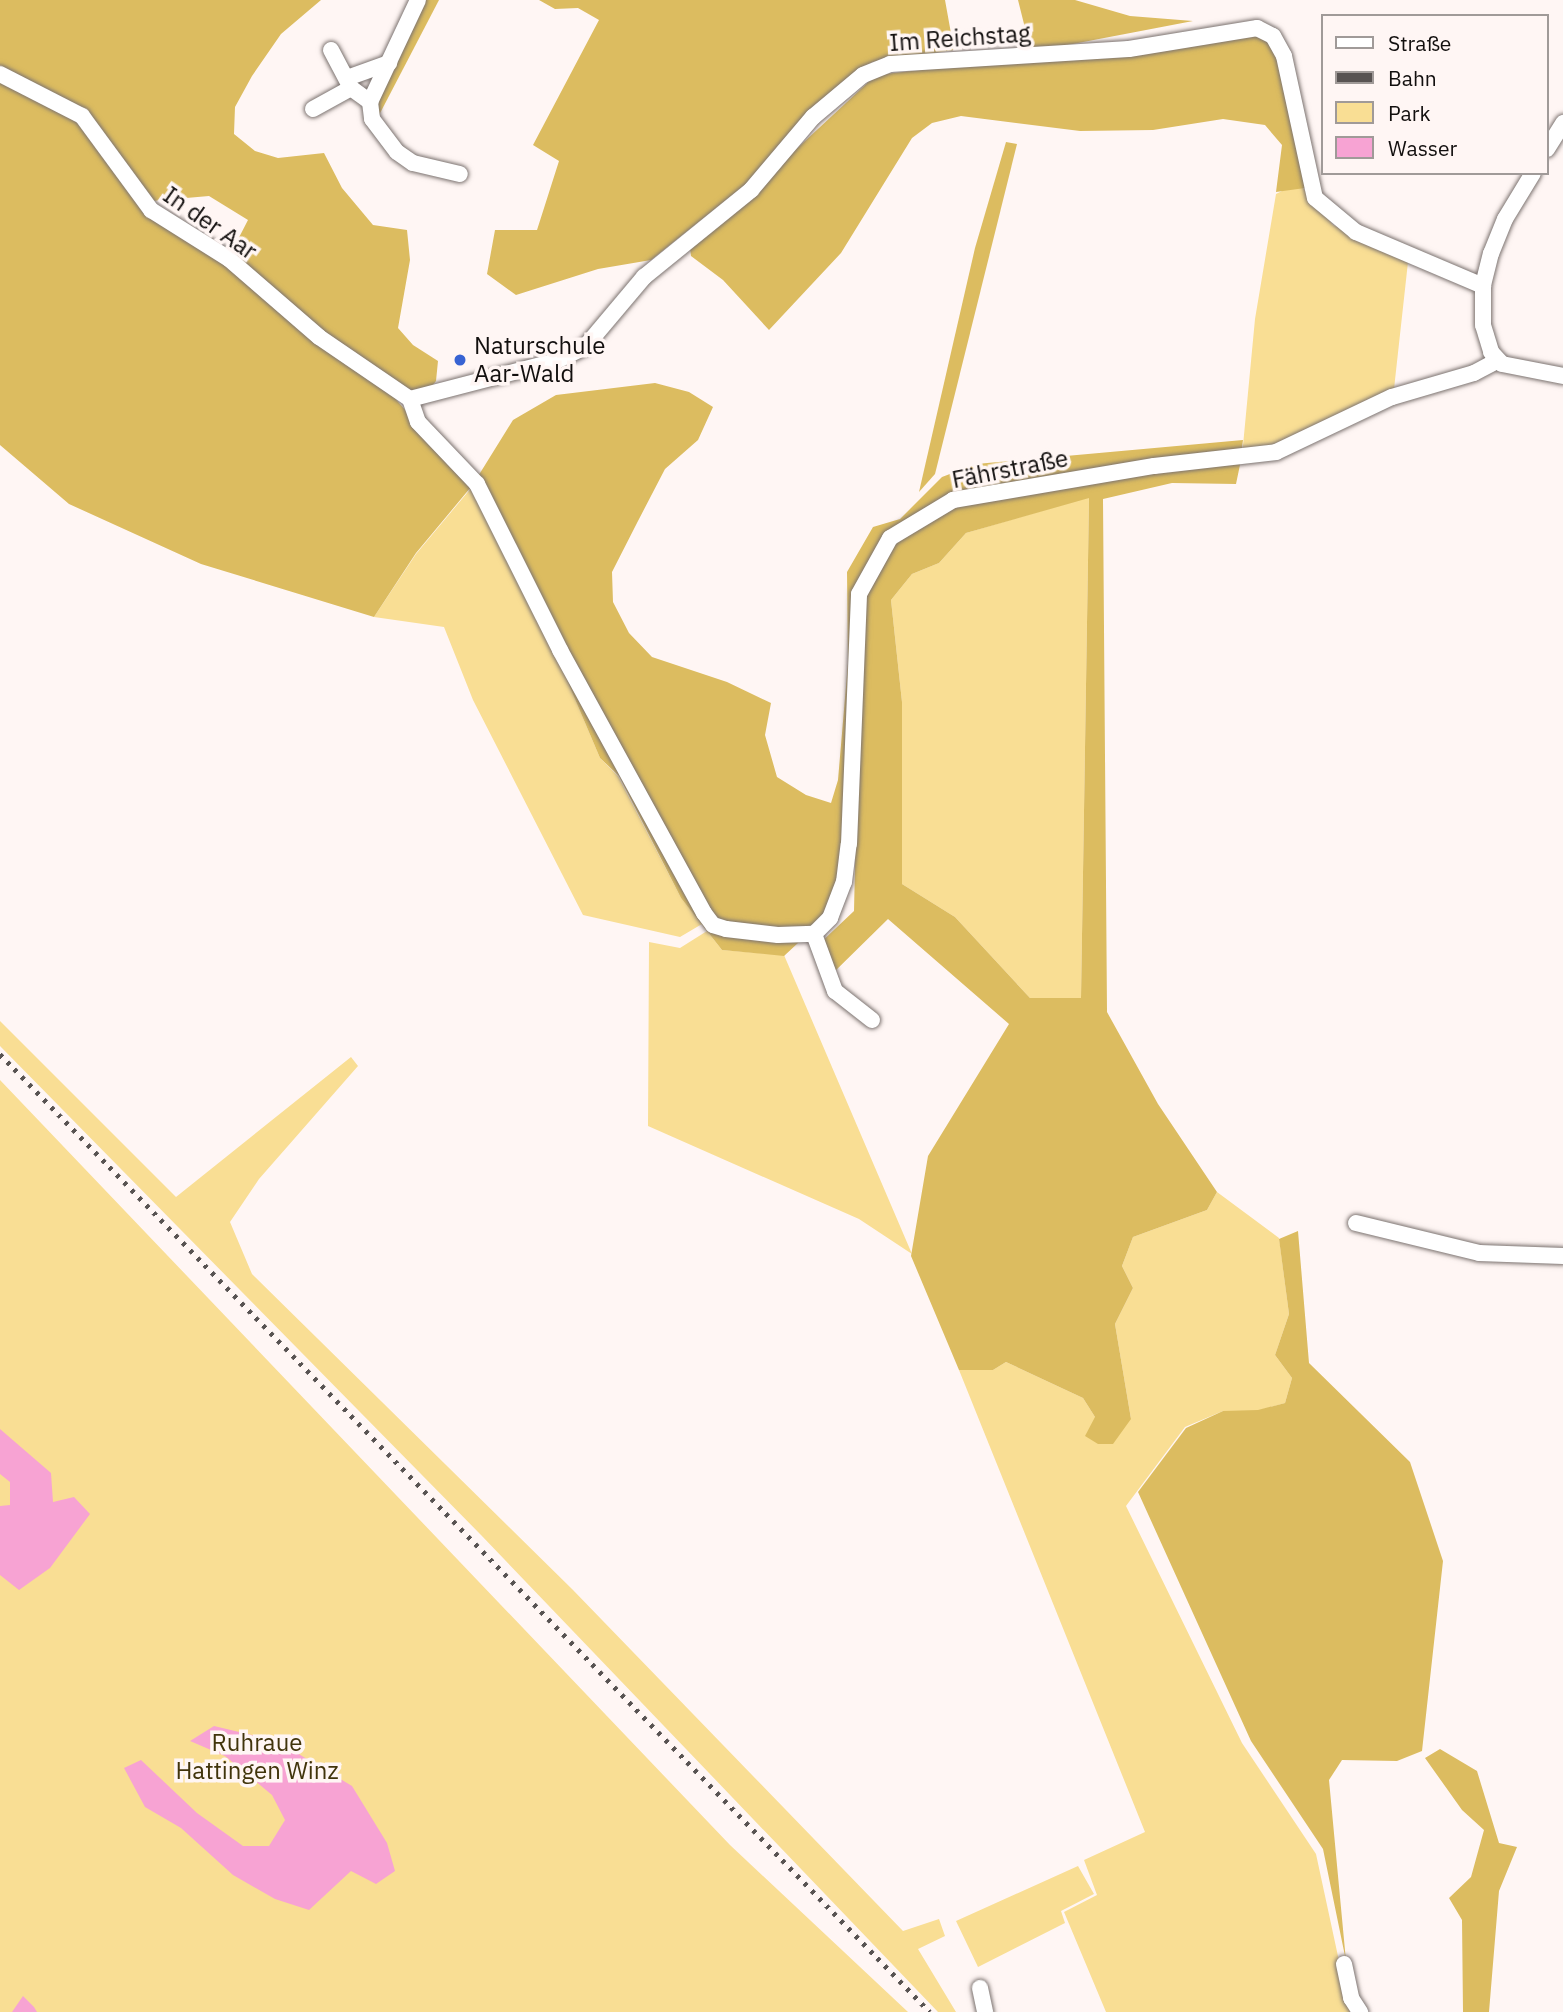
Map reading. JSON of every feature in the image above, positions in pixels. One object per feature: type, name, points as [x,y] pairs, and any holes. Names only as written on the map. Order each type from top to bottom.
[{"type":"street","points":[[418,0],[370,102],[372,118],[397,152],[413,163],[460,174]]},
{"type":"street","name":"Im Reichstag","points":[[410,399],[556,362],[585,347],[644,276],[751,190],[828,103],[863,75],[890,64],[1141,48],[1257,28],[1273,36],[1283,56],[1315,198],[1356,232],[1483,286]]},
{"type":"street","points":[[331,50],[349,83],[370,102]]},
{"type":"street","points":[[313,109],[349,83],[389,62]]},
{"type":"street","name":"In der Aar","points":[[0,74],[82,116],[142,203],[229,259],[319,337],[410,399]]},
{"type":"street","points":[[1549,146],[1563,123]]},
{"type":"street","points":[[1532,175],[1500,228],[1483,286],[1487,341],[1498,360],[1514,369],[1563,376]]},
{"type":"street","name":"Fährstraße","points":[[814,933],[830,918],[844,882],[849,844],[859,594],[890,538],[953,500],[1154,466],[1276,452],[1392,397],[1474,373],[1498,360]]},
{"type":"street","points":[[410,399],[418,422],[477,484],[560,650],[704,914],[713,925],[726,929],[814,933],[835,991],[872,1020]]},
{"type":"street","points":[[1356,1223],[1479,1253],[1563,1256]]},
{"type":"street","points":[[1344,1964],[1350,1998],[1360,2012]]},
{"type":"street","points":[[980,1988],[985,2012]]},
{"type":"green space","points":[[1288,188],[1303,188],[1333,225],[1408,262],[1394,389],[1257,455],[1242,456],[1255,319],[1276,194]]},
{"type":"green space","points":[[472,487],[557,657],[600,758],[618,776],[681,898],[702,924],[680,937],[583,915],[473,700],[444,627],[374,617],[416,554]]},
{"type":"green space","points":[[1089,497],[1081,998],[1030,998],[955,917],[902,884],[902,702],[891,600],[912,574],[939,563],[966,533]]},
{"type":"green space","points":[[707,931],[722,950],[784,955],[912,1254],[859,1219],[648,1126],[649,942],[680,948]]},
{"type":"green space","points":[[0,1021],[176,1197],[351,1057],[358,1066],[259,1179],[230,1222],[252,1274],[573,1590],[903,1931],[939,1919],[945,1936],[918,1949],[956,2012],[938,2012],[481,1535],[0,1046]]},
{"type":"green space","name":"Ruhraue Hattingen Winz","points":[[0,1080],[730,1845],[908,2012],[0,2012]]},
{"type":"green space","points":[[1217,1192],[1279,1238],[1289,1314],[1275,1355],[1292,1378],[1285,1403],[1257,1411],[1223,1411],[1185,1427],[1126,1506],[1242,1743],[1316,1854],[1350,2012],[1106,2012],[1064,1912],[1097,1895],[1084,1860],[1145,1832],[959,1370],[993,1370],[1006,1362],[1083,1398],[1095,1417],[1131,1419],[1115,1324],[1133,1288],[1122,1266],[1133,1237],[1207,1210]]},
{"type":"green space","points":[[1078,1866],[1094,1894],[1061,1911],[1065,1923],[978,1967],[956,1921]]},
{"type":"shaded area","points":[[0,0],[321,0],[281,34],[252,76],[235,107],[234,134],[255,151],[278,158],[324,153],[342,188],[373,225],[407,230],[410,260],[398,328],[413,345],[438,361],[436,381],[429,390],[411,393],[318,333],[232,251],[248,220],[209,196],[152,201],[79,108],[0,67]]},
{"type":"shaded area","points":[[422,0],[439,0],[377,119],[376,107]]},
{"type":"shaded area","points":[[539,0],[945,0],[954,50],[872,62],[746,184],[651,260],[598,269],[516,295],[487,274],[495,230],[537,230],[559,161],[533,145],[599,20],[578,8],[555,9]]},
{"type":"shaded area","points":[[1018,0],[1075,0],[1130,16],[1193,21],[1031,52]]},
{"type":"shaded area","points":[[1277,30],[1305,188],[1276,192],[1282,145],[1265,125],[1223,119],[1153,130],[1080,131],[961,116],[932,123],[912,138],[841,253],[769,330],[723,280],[691,256],[690,248],[876,75]]},
{"type":"shaded area","points":[[0,77],[75,113],[140,207],[221,256],[392,395],[472,486],[513,420],[556,395],[655,383],[689,392],[713,407],[698,440],[665,469],[638,521],[612,572],[613,602],[629,633],[652,657],[727,682],[771,703],[765,735],[777,777],[806,795],[831,803],[838,780],[848,663],[847,572],[873,527],[900,519],[942,477],[976,464],[1243,440],[1241,455],[951,499],[889,535],[856,595],[841,903],[784,956],[722,950],[681,898],[619,776],[600,758],[557,657],[471,487],[416,553],[374,617],[201,564],[69,504],[0,445]]},
{"type":"shaded area","points":[[1006,142],[1017,144],[935,474],[919,492],[975,248]]},
{"type":"shaded area","points":[[1241,460],[1236,484],[1172,483],[1103,499],[1107,1012],[1158,1104],[1217,1192],[1207,1210],[1133,1237],[1122,1266],[1133,1288],[1115,1324],[1131,1419],[1113,1444],[1098,1444],[1085,1436],[1095,1417],[1083,1398],[1006,1362],[993,1370],[959,1370],[911,1256],[928,1156],[1009,1024],[888,919],[830,976],[817,946],[854,911],[861,595],[891,539],[955,502]],"holes":[[[1089,498],[1081,998],[1030,998],[955,917],[902,884],[902,702],[891,600],[912,574],[939,563],[966,533]]]},
{"type":"shaded area","points":[[1298,1231],[1309,1363],[1410,1462],[1443,1561],[1422,1751],[1397,1761],[1342,1760],[1329,1780],[1346,1961],[1323,1849],[1251,1741],[1138,1492],[1186,1428],[1223,1411],[1258,1410],[1285,1403],[1292,1378],[1275,1355],[1289,1314],[1279,1239]]},
{"type":"shaded area","points":[[1440,1749],[1477,1771],[1499,1843],[1517,1847],[1499,1891],[1489,2012],[1463,2012],[1462,1920],[1449,1898],[1471,1877],[1484,1830],[1462,1810],[1425,1758]]},
{"type":"water","points":[[0,1429],[51,1473],[53,1502],[74,1497],[90,1514],[50,1568],[19,1590],[0,1575],[0,1506],[10,1505],[10,1482],[0,1474]]},
{"type":"water","points":[[214,1726],[277,1741],[352,1786],[387,1843],[395,1871],[376,1884],[351,1871],[309,1910],[275,1899],[233,1875],[181,1828],[145,1807],[124,1768],[141,1760],[197,1813],[243,1846],[269,1846],[285,1820],[272,1795],[225,1756],[190,1741]]},
{"type":"water","points":[[23,1996],[34,2007],[37,2012],[12,2012]]},
{"type":"railway","points":[[0,1054],[930,2012]]},
{"type":"place","name":"Naturschule Aar-Wald","points":[[460,360]]}]
